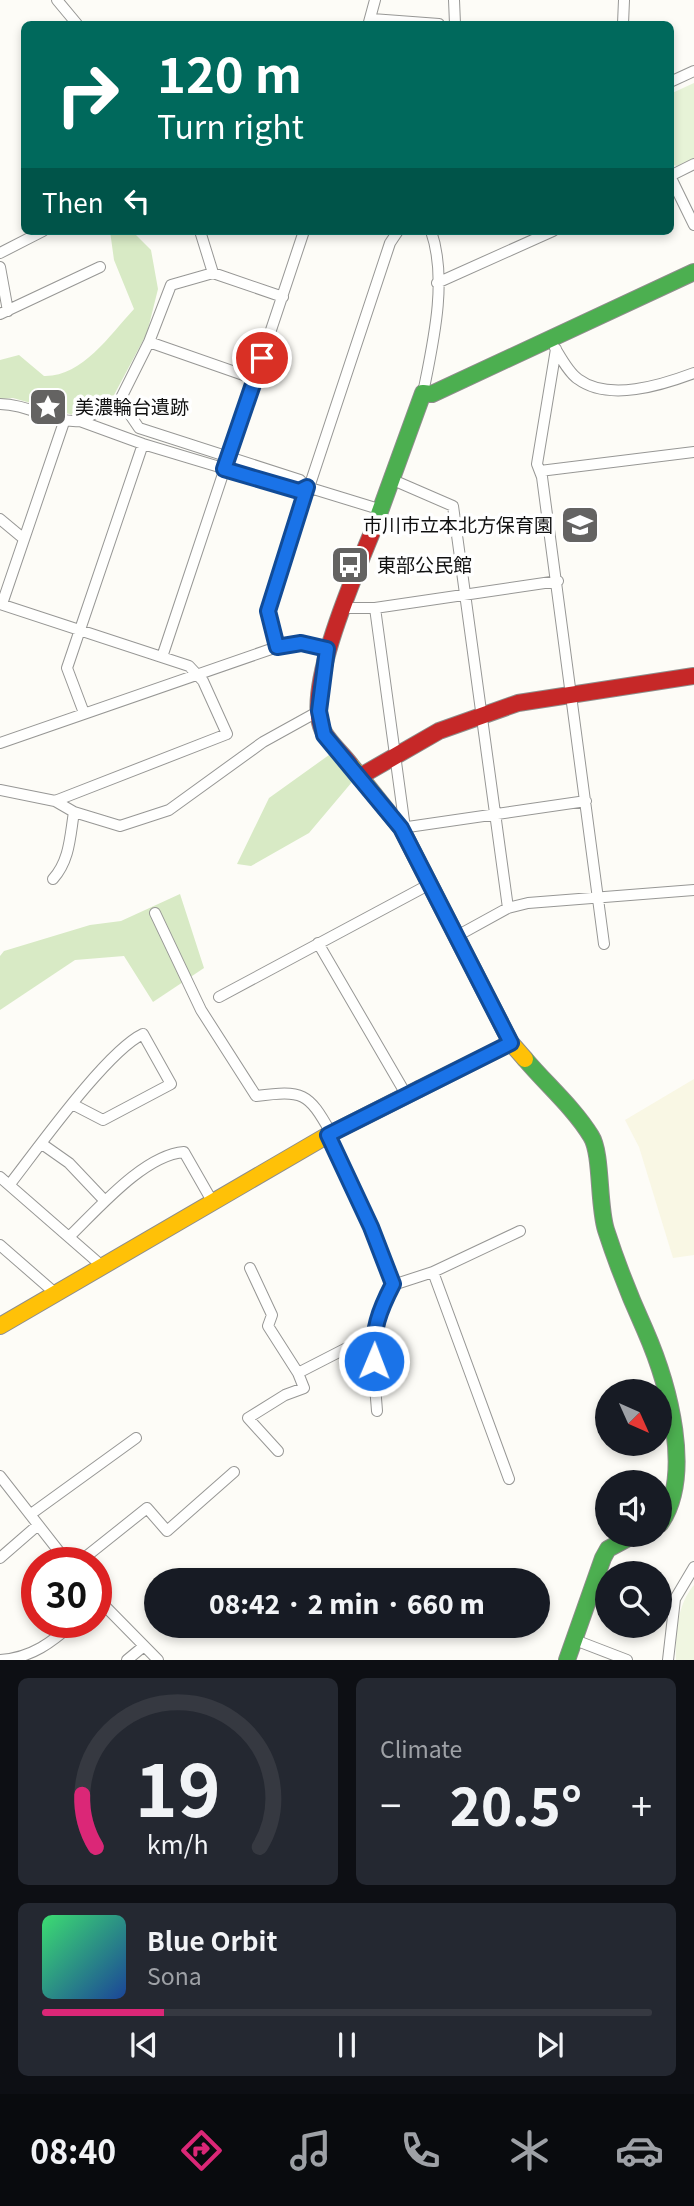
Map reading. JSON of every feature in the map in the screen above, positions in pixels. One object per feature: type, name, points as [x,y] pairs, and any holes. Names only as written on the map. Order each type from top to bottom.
[{"type":"street","points":[[57,0],[74,21]]},
{"type":"street","points":[[370,21],[374,0]]},
{"type":"street","points":[[454,0],[455,21]]},
{"type":"street","points":[[623,21],[624,0]]},
{"type":"street","points":[[674,80],[694,71]]},
{"type":"street","points":[[674,174],[694,164]]},
{"type":"street","points":[[674,184],[694,225]]},
{"type":"street","points":[[0,253],[35,235]]},
{"type":"street","points":[[202,235],[213,273]]},
{"type":"street","points":[[162,657],[303,235]]},
{"type":"street","points":[[277,647],[268,611],[307,487],[390,243],[395,235]]},
{"type":"street","points":[[433,235],[437,254],[437,283],[429,364],[423,393],[382,510],[327,649],[319,711],[324,735],[403,828],[511,1043],[592,1137],[597,1149],[601,1214],[623,1279],[684,1417],[688,1452],[685,1493],[680,1508],[672,1517]]},
{"type":"street","points":[[437,283],[544,235]]},
{"type":"street","points":[[0,267],[4,313],[100,267]]},
{"type":"street","points":[[423,393],[432,394],[555,344],[694,272]]},
{"type":"street","points":[[80,421],[120,400],[149,342],[171,285],[213,273],[283,297]]},
{"type":"street","points":[[149,342],[255,379]]},
{"type":"street","points":[[555,344],[575,378],[590,386],[625,390],[669,382],[694,373]]},
{"type":"street","points":[[555,344],[537,464],[558,581],[604,944]]},
{"type":"street","points":[[120,400],[139,428],[299,491],[307,487],[382,510]]},
{"type":"street","points":[[0,404],[12,404],[64,422],[80,421],[143,444],[226,464]]},
{"type":"street","points":[[55,801],[228,734],[197,672],[162,657],[1,604],[64,422]]},
{"type":"street","points":[[84,713],[67,668],[143,444]]},
{"type":"street","points":[[540,471],[694,452]]},
{"type":"street","points":[[393,480],[453,506],[508,908]]},
{"type":"street","points":[[0,519],[24,539]]},
{"type":"street","points":[[341,608],[374,608],[558,581]]},
{"type":"street","points":[[374,608],[403,828]]},
{"type":"street","points":[[0,743],[197,672],[277,647],[301,643],[327,649]]},
{"type":"street","points":[[359,777],[395,754],[482,713],[573,692],[694,676]]},
{"type":"street","points":[[0,790],[55,801],[74,812],[120,826],[169,810],[263,742],[319,711]]},
{"type":"street","points":[[403,828],[586,801]]},
{"type":"street","points":[[53,878],[62,868],[67,853],[74,812]]},
{"type":"street","points":[[219,996],[430,884]]},
{"type":"street","points":[[457,936],[508,908],[528,903],[694,890]]},
{"type":"street","points":[[155,913],[201,1010],[256,1096],[290,1092],[314,1102],[371,1227],[393,1284]]},
{"type":"street","points":[[318,943],[407,1096]]},
{"type":"street","points":[[74,1105],[103,1120],[172,1084],[143,1034],[128,1041],[74,1105],[42,1144],[5,1180],[102,1266]]},
{"type":"street","points":[[0,1326],[329,1134],[511,1043]]},
{"type":"street","points":[[42,1144],[69,1163],[105,1201]]},
{"type":"street","points":[[69,1237],[105,1201],[126,1185],[136,1171],[169,1153],[184,1152],[212,1201]]},
{"type":"street","points":[[377,1411],[372,1335],[377,1315],[393,1284],[433,1272],[520,1231]]},
{"type":"street","points":[[0,1245],[55,1293]]},
{"type":"street","points":[[250,1268],[272,1315],[268,1326],[298,1373],[304,1388],[285,1395],[248,1418],[278,1451]]},
{"type":"street","points":[[433,1272],[509,1479]]},
{"type":"street","points":[[298,1373],[372,1335]]},
{"type":"street","points":[[31,1514],[136,1438]]},
{"type":"street","points":[[98,1547],[147,1508],[167,1531],[234,1472]]},
{"type":"street","points":[[0,1476],[55,1547]]},
{"type":"street","points":[[0,1558],[38,1525]]},
{"type":"street","points":[[567,1660],[588,1596],[608,1549],[612,1547]]},
{"type":"street","points":[[668,1660],[671,1613],[675,1600],[694,1567]]},
{"type":"street","points":[[112,1615],[158,1660]]},
{"type":"street","points":[[0,1660],[22,1659],[57,1638]]},
{"type":"street","points":[[575,1640],[627,1660]]},
{"type":"street","points":[[127,1660],[144,1646]]},
{"type":"shaded area","points":[[694,1079],[694,1255],[673,1258],[639,1147],[625,1120]]},
{"type":"green space","points":[[694,83],[694,158],[677,166],[674,165],[674,92]]},
{"type":"green space","points":[[111,235],[136,235],[151,250],[158,289],[147,333],[114,395],[73,415],[13,398],[0,399],[0,360],[19,355],[44,376],[58,375],[71,370],[94,353],[134,309],[114,260]]},
{"type":"green space","points":[[329,755],[352,782],[309,833],[251,866],[237,864],[269,798]]},
{"type":"green space","points":[[180,894],[204,968],[153,1002],[124,956],[75,960],[0,1010],[0,956],[4,951],[90,925],[121,921]]},
{"type":"green space","points":[[694,1585],[694,1660],[676,1660],[678,1620],[688,1593]]},
{"type":"traffic: fast","points":[[375,525],[423,393],[432,394],[694,272]]},
{"type":"traffic: fast","points":[[419,1089],[511,1043]]},
{"type":"traffic: fast","points":[[525,1059],[576,1116],[594,1144],[606,1230],[654,1352],[669,1403],[677,1456],[672,1495]]},
{"type":"traffic: fast","points":[[567,1660],[603,1558],[612,1547]]},
{"type":"traffic: slow","points":[[350,764],[401,828],[511,1043],[525,1059]]},
{"type":"traffic: slow","points":[[0,1326],[328,1135],[419,1089]]},
{"type":"traffic: jam","points":[[350,764],[323,731],[318,707],[321,682],[336,626],[375,525]]},
{"type":"traffic: jam","points":[[359,777],[439,731],[518,703],[694,676]]},
{"type":"place","name":"美濃輪台遺跡","points":[[48,407]]},
{"type":"place","name":"市川市立本北方保育園","points":[[580,525]]},
{"type":"place","name":"東部公民館","points":[[350,565]]},
{"type":"route","points":[[262,358],[224,469],[299,491],[307,487],[268,611],[277,647],[301,643],[327,649],[319,711],[324,735],[401,828],[511,1043],[328,1135],[371,1227],[393,1284],[377,1315],[372,1335],[374,1361]]}]
